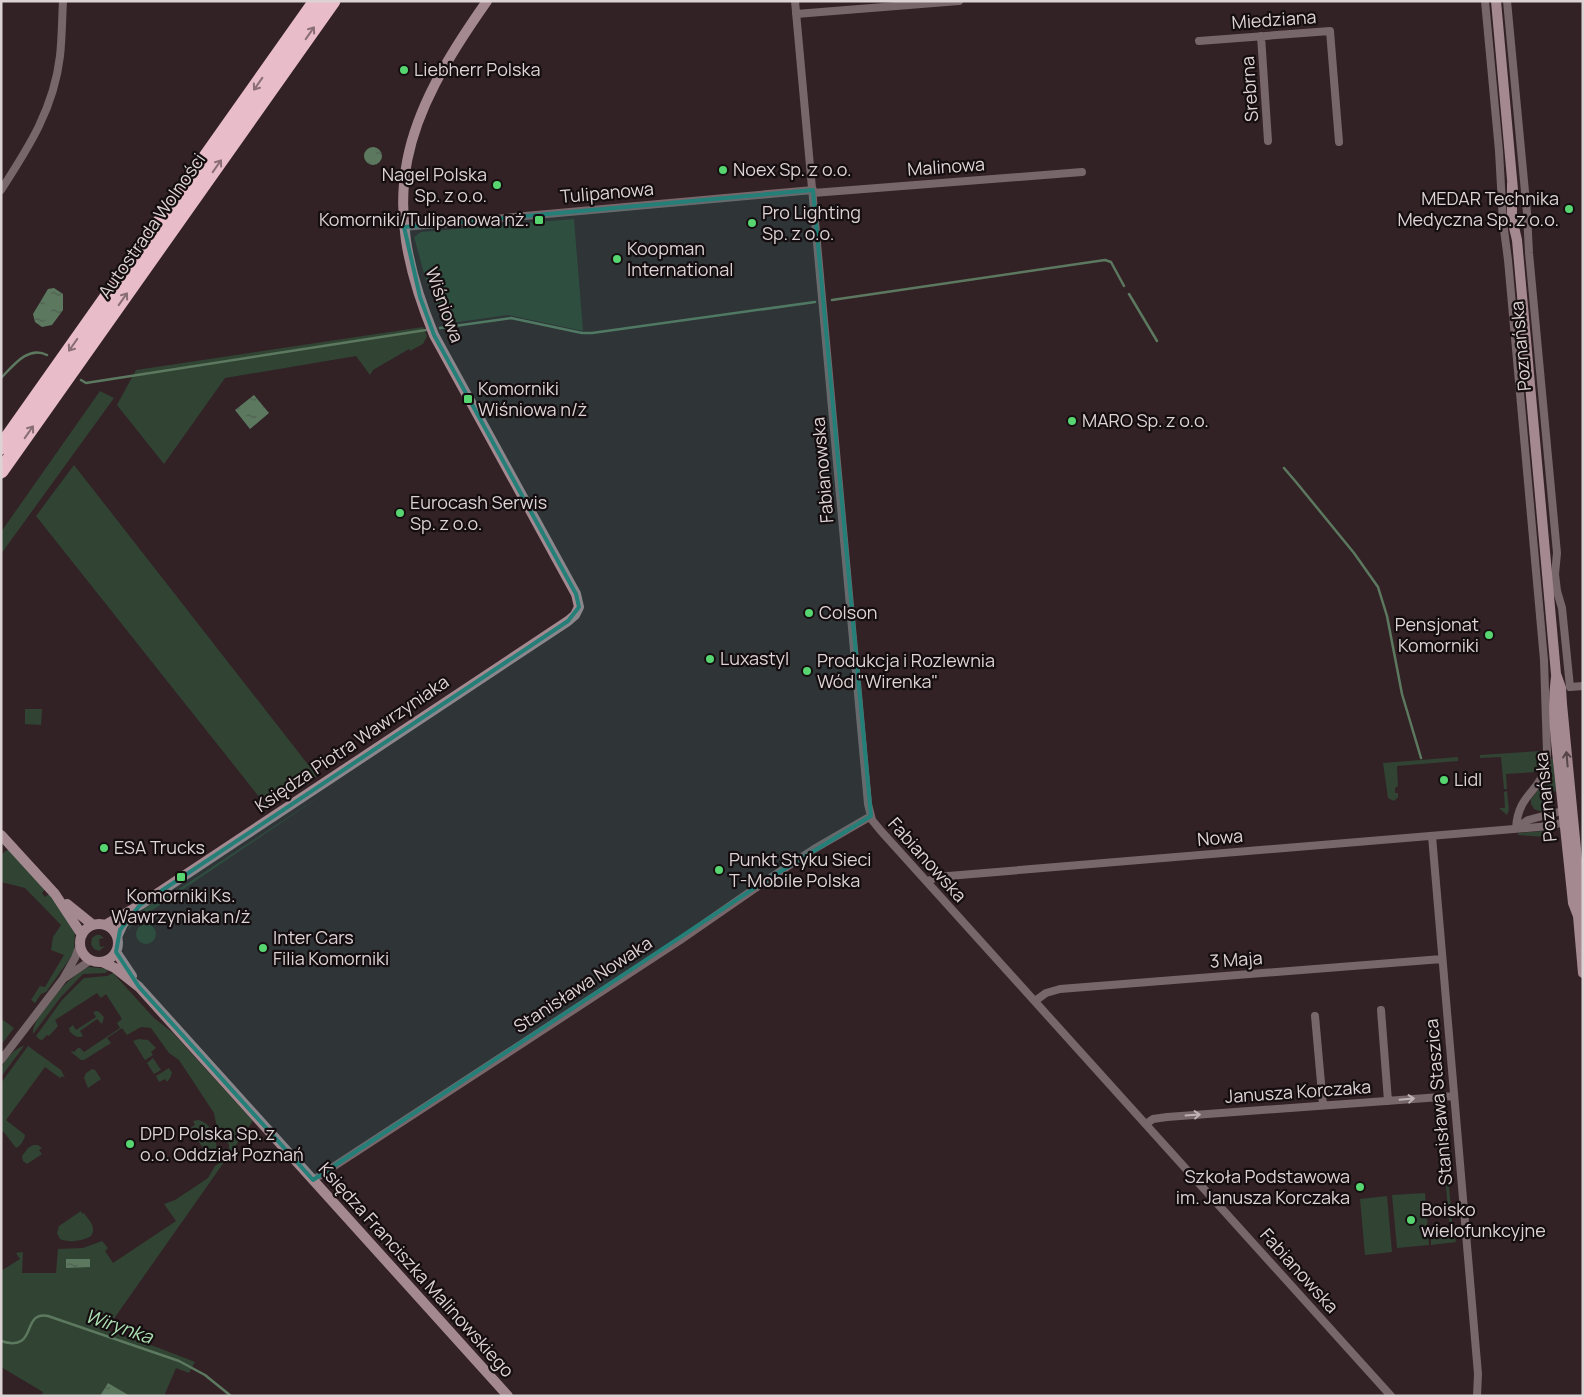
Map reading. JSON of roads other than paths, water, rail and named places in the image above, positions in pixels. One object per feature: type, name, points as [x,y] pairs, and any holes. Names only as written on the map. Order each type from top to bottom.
[{"type":"highway","name":"Autostrada Wolności","points":[[1,447],[316,1]]},
{"type":"highway","name":"Autostrada Wolności","points":[[1,472],[333,1]]},
{"type":"street","points":[[1,190],[29,148],[49,103],[60,56],[63,1]]},
{"type":"street","name":"Wiśniowa","points":[[487,1],[438,75],[417,123],[408,152],[404,176],[402,205],[404,227],[420,297],[434,335],[576,594],[579,607]]},
{"type":"street","name":"Fabianowska","points":[[795,1],[857,687],[868,804],[871,816],[881,831],[1391,1396]]},
{"type":"street","points":[[796,14],[958,1]]},
{"type":"street","points":[[1485,1],[1544,660],[1546,769],[1519,808],[1516,828]]},
{"type":"street","name":"Poznańska","points":[[1496,1],[1512,184],[1518,214],[1517,240],[1556,674],[1562,696],[1573,819],[1573,903],[1578,916],[1583,973]]},
{"type":"street","name":"Poznańska","points":[[1507,1],[1528,213],[1529,253],[1557,553],[1555,574],[1562,608],[1570,687],[1583,686]]},
{"type":"street","name":"Miedziana","points":[[1199,41],[1330,31],[1339,142]]},
{"type":"street","name":"Srebrna","points":[[1261,36],[1268,141]]},
{"type":"street","name":"Malinowa","points":[[813,191],[1082,172]]},
{"type":"street","name":"Tulipanowa","points":[[404,227],[813,191]]},
{"type":"street","name":"Księdza Piotra Wawrzyniaka","points":[[105,925],[140,905],[568,621],[579,607]]},
{"type":"street","name":"Nowa","points":[[1516,828],[1528,820],[1572,808]]},
{"type":"street","name":"Stanisława Nowaka","points":[[313,1180],[678,941],[814,849],[871,816]]},
{"type":"street","name":"Nowa","points":[[927,882],[936,877],[1550,826],[1573,819]]},
{"type":"street","points":[[1,835],[55,894],[93,925]]},
{"type":"street","name":"Stanisława Staszica","points":[[1432,836],[1478,1374],[1477,1396]]},
{"type":"street","points":[[1,1060],[62,979],[75,958],[81,940],[88,928],[93,925],[105,925],[111,928],[117,937],[116,952],[108,960],[102,962],[91,960],[83,954],[81,940],[55,894]]},
{"type":"street","name":"Księdza Piotra Wawrzyniaka","points":[[117,937],[123,924],[140,905]]},
{"type":"street","name":"Księdza Franciszka Malinowskiego","points":[[116,952],[139,987],[508,1396]]},
{"type":"street","name":"3 Maja","points":[[1035,1002],[1046,993],[1060,989],[1442,959]]},
{"type":"street","points":[[62,979],[91,960]]},
{"type":"street","name":"Księdza Franciszka Malinowskiego","points":[[102,962],[115,968],[139,987]]},
{"type":"street","points":[[1380,1010],[1388,1101]]},
{"type":"street","points":[[1315,1016],[1323,1106]]},
{"type":"street","name":"Janusza Korczaka","points":[[1146,1124],[1153,1119],[1167,1117],[1454,1096]]},
{"type":"water","points":[[373,147],[379,150],[382,156],[379,162],[373,165],[367,162],[364,156],[367,150]]},
{"type":"water","points":[[54,288],[63,294],[63,310],[52,325],[42,327],[35,322],[33,314],[48,289]]},
{"type":"water","points":[[254,395],[269,413],[250,429],[235,410]]},
{"type":"water","points":[[66,1259],[90,1259],[90,1267],[66,1268]]},
{"type":"water","points":[[108,1383],[130,1396],[100,1396]]},
{"type":"waterway","points":[[832,300],[1105,260],[1111,262],[1124,286]]},
{"type":"waterway","points":[[1129,294],[1157,341]]},
{"type":"waterway","points":[[440,328],[511,318],[582,333],[592,333],[815,302]]},
{"type":"waterway","points":[[81,380],[86,383],[426,330]]},
{"type":"waterway","points":[[1,378],[21,358],[33,353],[47,355]]},
{"type":"waterway","points":[[1284,468],[1354,553],[1378,587],[1387,616],[1402,694],[1421,758]]},
{"type":"waterway","name":"Wirynka","points":[[1,1341],[13,1343],[20,1341],[25,1337],[34,1319],[40,1316],[48,1316],[179,1361],[205,1375],[231,1396]]},
{"type":"place","name":"Liebherr Polska","points":[[404,70]]},
{"type":"place","name":"Noex Sp. z o.o.","points":[[723,170]]},
{"type":"place","name":"Nagel Polska Sp. z o.o.","points":[[497,185]]},
{"type":"place","name":"MEDAR Technika Medyczna Sp. z o.o.","points":[[1569,209]]},
{"type":"place","name":"Komorniki/Tulipanowa nż.","points":[[539,220]]},
{"type":"place","name":"Pro Lighting Sp. z o.o.","points":[[752,223]]},
{"type":"place","name":"Koopman International","points":[[617,259]]},
{"type":"place","name":"Komorniki Wiśniowa n/ż","points":[[468,399]]},
{"type":"place","name":"MARO Sp. z o.o.","points":[[1072,421]]},
{"type":"place","name":"Eurocash Serwis Sp. z o.o.","points":[[400,513]]},
{"type":"place","name":"Colson","points":[[809,613]]},
{"type":"place","name":"Pensjonat Komorniki","points":[[1489,635]]},
{"type":"place","name":"Luxastyl","points":[[710,659]]},
{"type":"place","name":"Produkcja i Rozlewnia Wód \"Wirenka\"","points":[[807,671]]},
{"type":"place","name":"Lidl","points":[[1444,780]]},
{"type":"place","name":"ESA Trucks","points":[[104,848]]},
{"type":"place","name":"Punkt Styku Sieci T-Mobile Polska","points":[[719,870]]},
{"type":"place","name":"Komorniki Ks. Wawrzyniaka n/ż","points":[[181,877]]},
{"type":"place","name":"Inter Cars Filia Komorniki","points":[[263,948]]},
{"type":"place","name":"DPD Polska Sp. z o.o. Oddział Poznań","points":[[130,1144]]},
{"type":"place","name":"Szkoła Podstawowa im. Janusza Korczaka","points":[[1360,1187]]},
{"type":"place","name":"Boisko wielofunkcyjne","points":[[1411,1220]]}]
